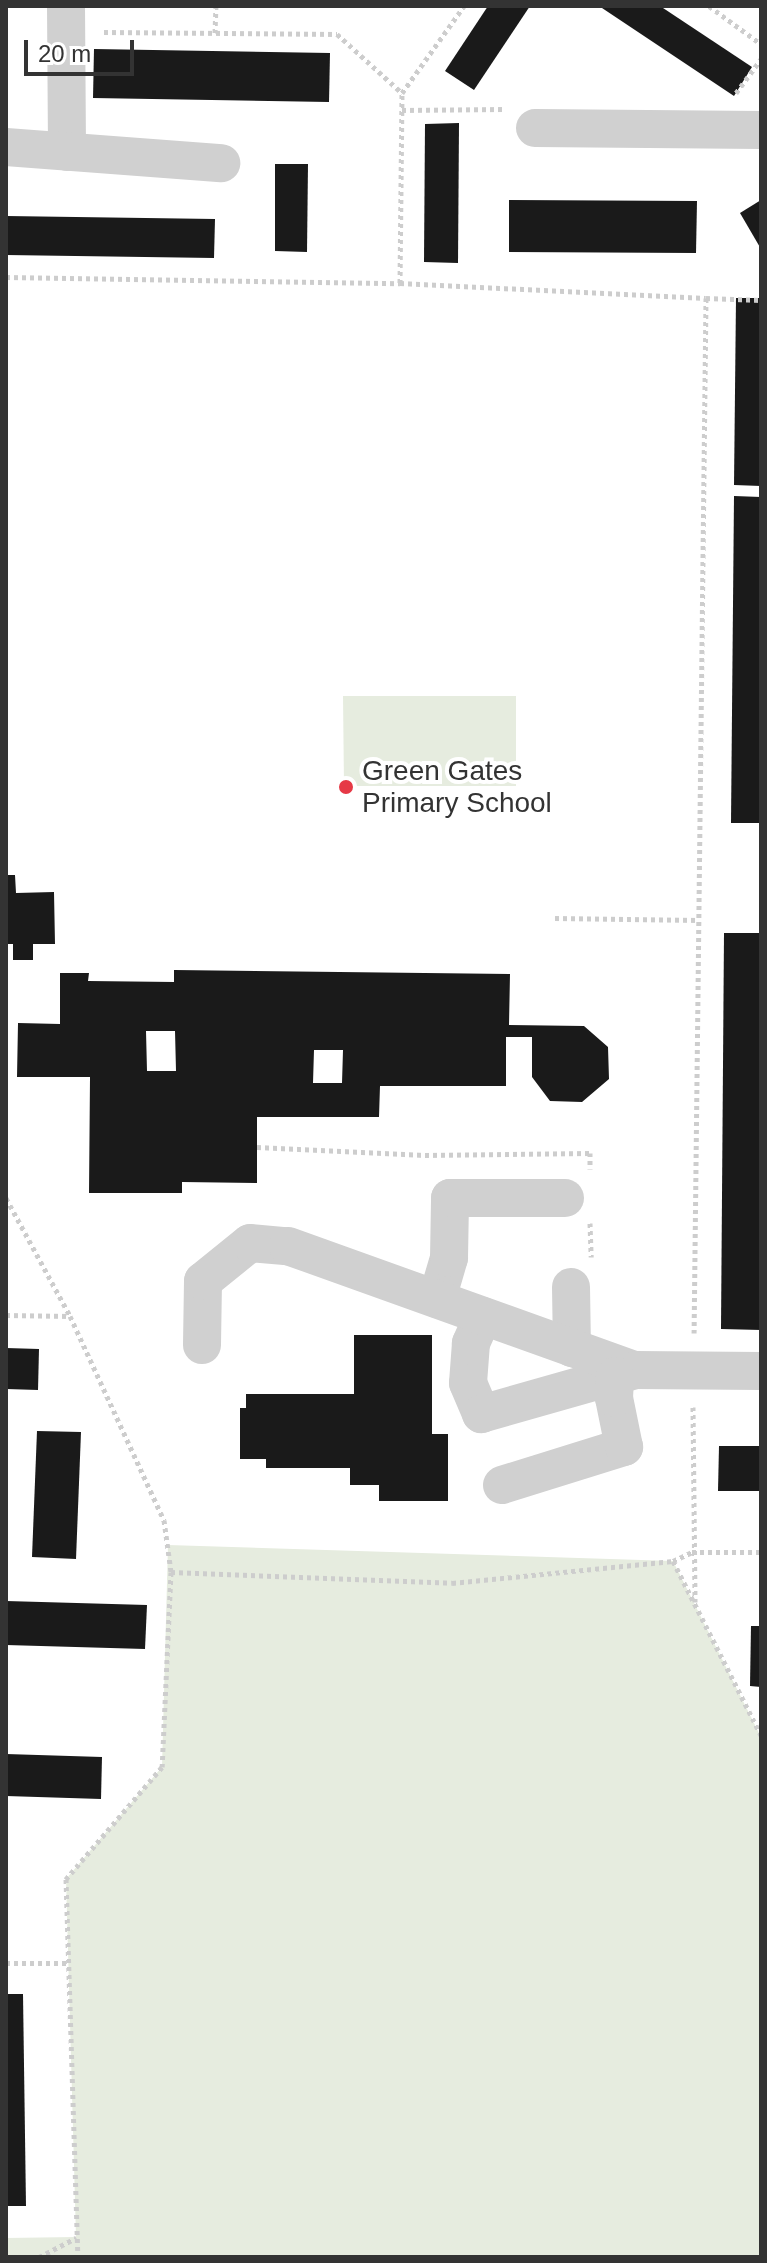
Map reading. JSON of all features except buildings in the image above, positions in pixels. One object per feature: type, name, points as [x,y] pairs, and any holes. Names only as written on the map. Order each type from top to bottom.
[{"type":"street","points":[[66,19],[67,152]]},
{"type":"street","points":[[535,128],[761,130]]},
{"type":"street","points":[[6,147],[221,163]]},
{"type":"street","points":[[437,1299],[449,1258],[450,1198],[565,1198]]},
{"type":"street","points":[[202,1345],[203,1281],[250,1243],[288,1246],[572,1348],[625,1373]]},
{"type":"street","points":[[571,1287],[572,1348]]},
{"type":"street","points":[[483,1316],[471,1343],[468,1383],[481,1414],[625,1373],[761,1371]]},
{"type":"street","points":[[502,1485],[624,1447],[614,1398],[625,1373]]},
{"type":"path","points":[[215,33],[216,6]]},
{"type":"path","points":[[400,283],[402,93],[464,6]]},
{"type":"path","points":[[709,6],[761,44]]},
{"type":"path","points":[[66,19],[215,33],[337,34],[402,93]]},
{"type":"path","points":[[402,110],[509,109],[535,128]]},
{"type":"path","points":[[6,277],[400,283],[761,300]]},
{"type":"path","points":[[695,1602],[692,1552],[706,298]]},
{"type":"path","points":[[555,918],[699,920]]},
{"type":"path","points":[[6,1198],[70,1316],[164,1520],[171,1572],[162,1767],[66,1879],[66,1963],[78,2257]]},
{"type":"path","points":[[6,1315],[70,1316]]},
{"type":"path","points":[[171,1572],[452,1583],[673,1561],[692,1552],[761,1552]]},
{"type":"path","points":[[673,1561],[761,1735]]},
{"type":"path","points":[[6,1963],[66,1963]]},
{"type":"path","points":[[39,2257],[76,2238]]},
{"type":"shaded area","points":[[343,696],[516,696],[516,786],[344,786]]},
{"type":"shaded area","points":[[168,1545],[673,1561],[761,1737],[761,2257],[6,2257],[6,2238],[76,2237],[66,1879],[162,1767]]},
{"type":"place","name":"Green Gates Primary School","points":[[346,787]]}]
